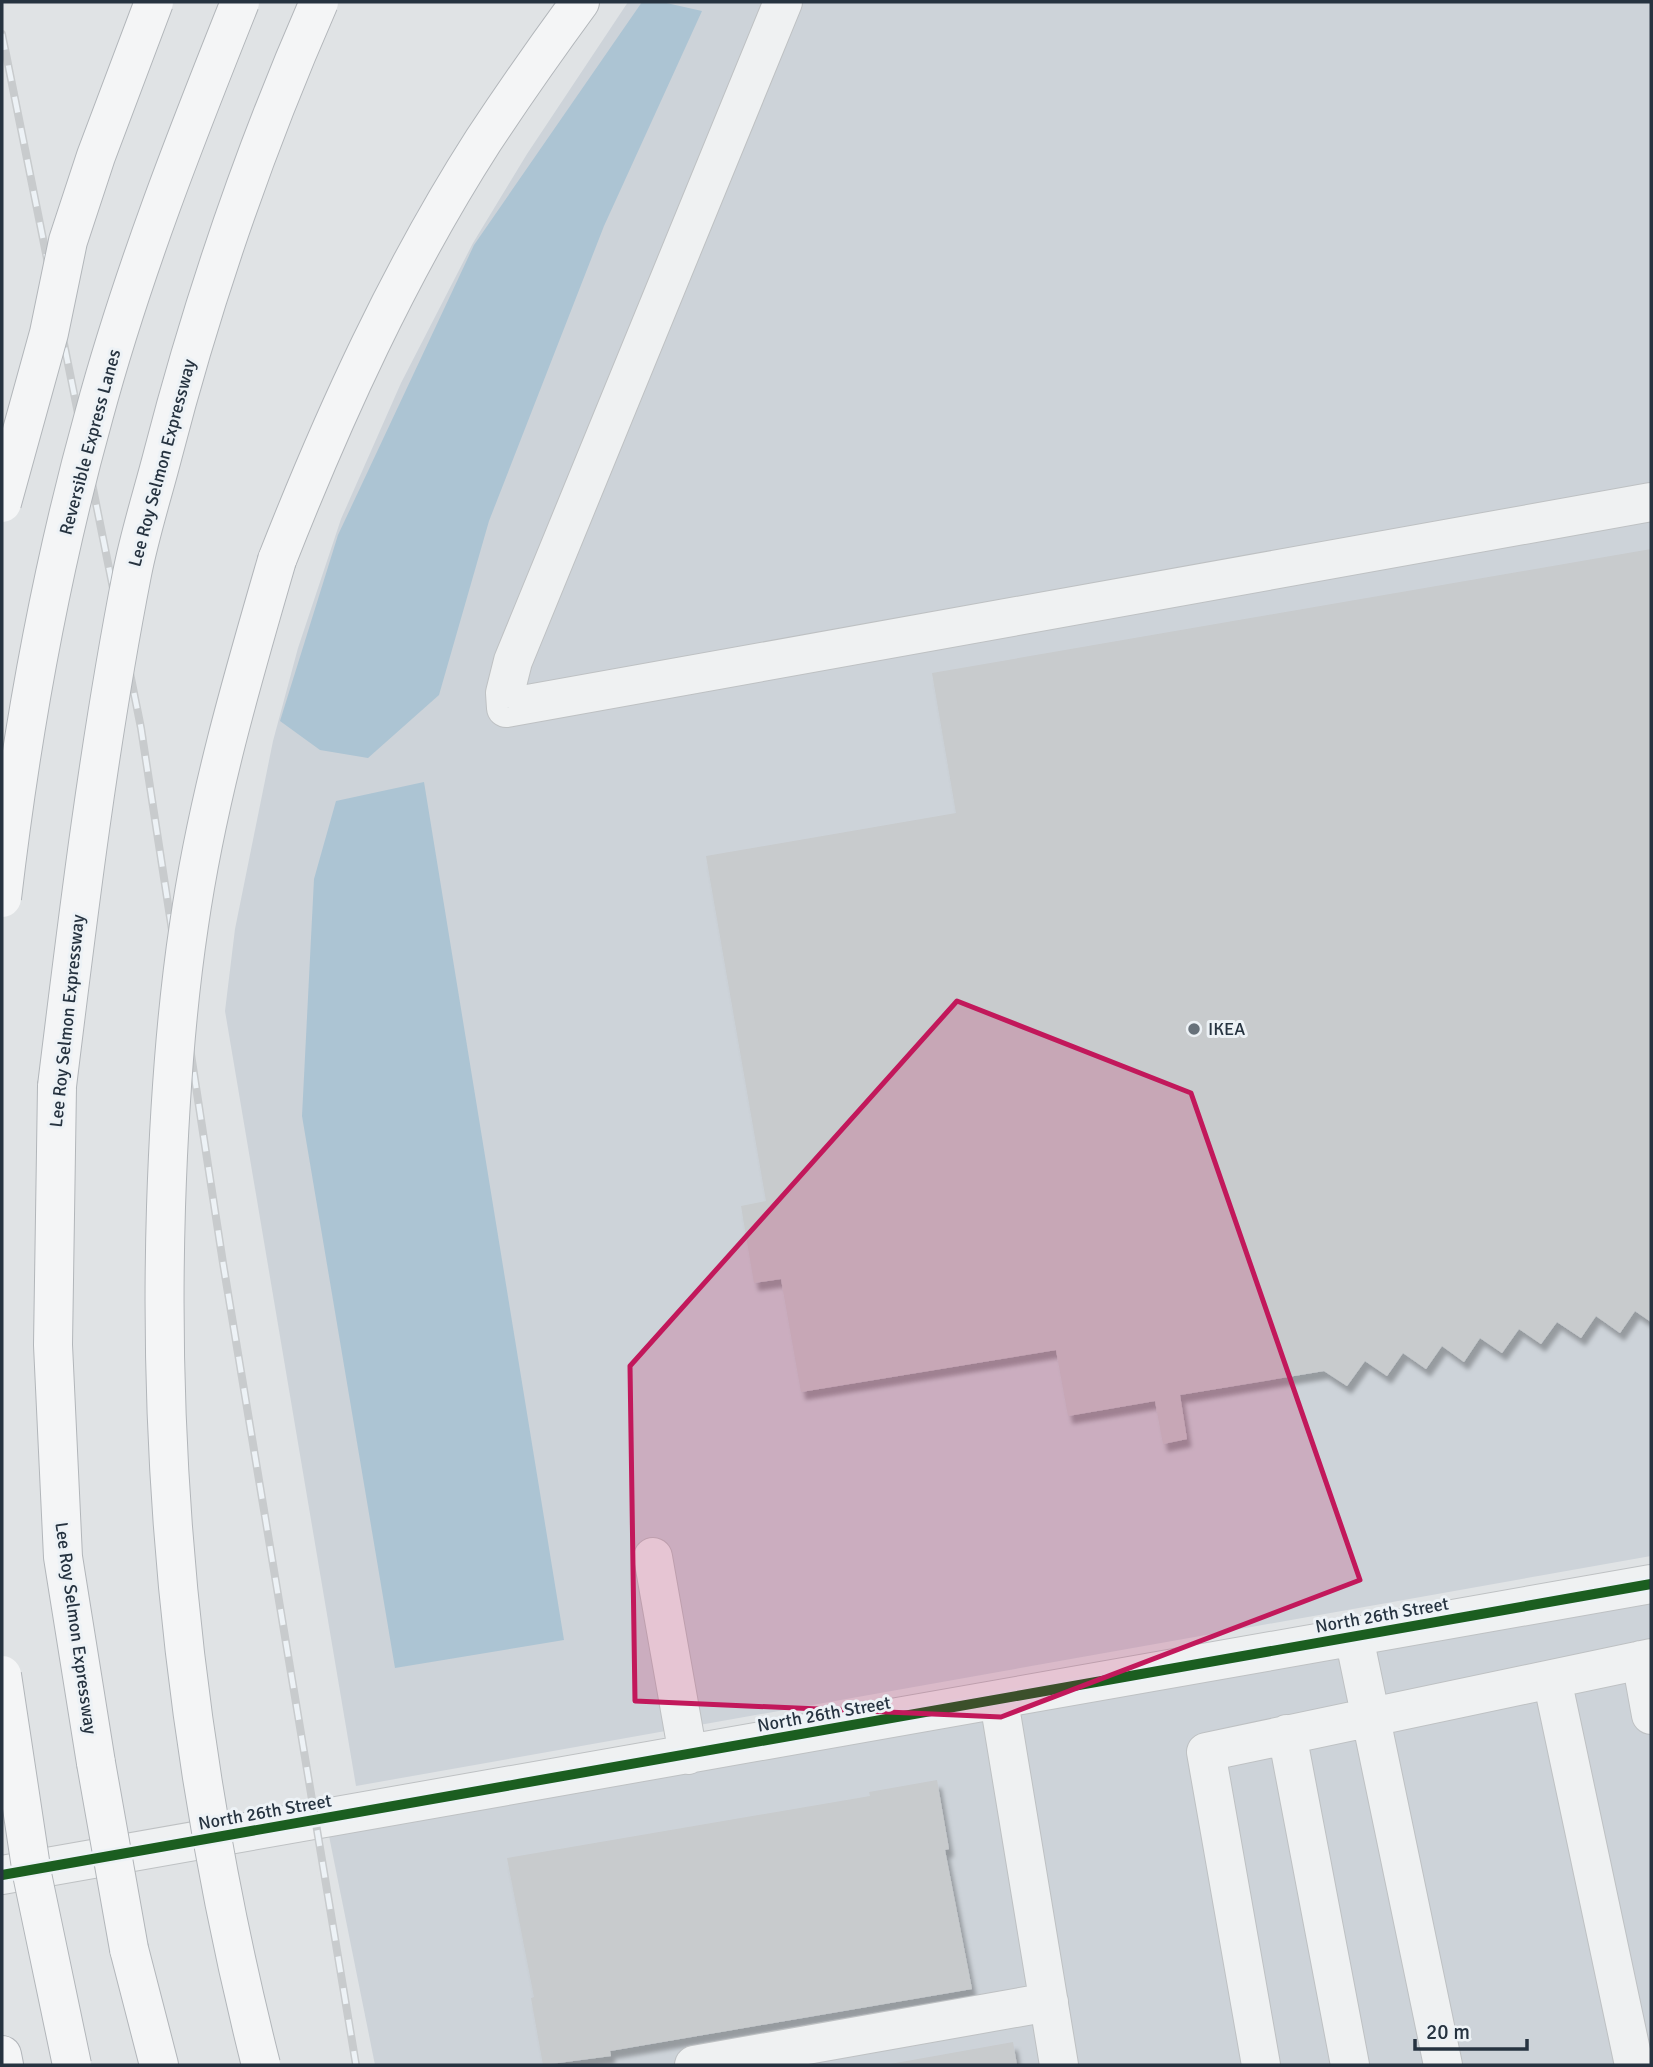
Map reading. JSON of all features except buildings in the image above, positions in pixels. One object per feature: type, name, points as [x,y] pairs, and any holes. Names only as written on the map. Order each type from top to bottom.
[{"type":"highway","points":[[2,503],[49,333],[68,241],[96,156],[154,2]]},
{"type":"highway","name":"Reversible Express Lanes","points":[[2,898],[13,802],[38,660],[94,415],[184,142],[240,2]]},
{"type":"highway","name":"Lee Roy Selmon Expressway","points":[[159,2065],[129,1949],[63,1557],[53,1345],[57,1086],[84,871],[133,572],[179,394],[228,235],[285,79],[318,2]]},
{"type":"highway","points":[[261,2065],[208,1821],[189,1695],[168,1485],[164,1284],[176,1038],[189,926],[207,821],[236,702],[277,560],[339,411],[419,253],[483,142],[580,2]]},
{"type":"highway","points":[[2,1675],[32,1874],[72,2065]]},
{"type":"highway","points":[[2,2055],[4,2065]]},
{"type":"street","points":[[783,2],[513,661],[506,685],[506,708],[1651,502]]},
{"type":"street","points":[[653,1557],[688,1755]]},
{"type":"street","name":"North 26th Street","points":[[2,1875],[1651,1584]]},
{"type":"street","points":[[1354,1637],[1443,2065]]},
{"type":"street","points":[[1261,2065],[1206,1752],[1646,1659],[1651,1715]]},
{"type":"street","points":[[1552,1679],[1634,2065]]},
{"type":"street","points":[[999,1701],[1059,2065]]},
{"type":"street","points":[[1287,1734],[1350,2065]]},
{"type":"street","points":[[694,2065],[1049,2002]]},
{"type":"highlighted area","points":[[957,1001],[1191,1093],[1360,1580],[1001,1717],[635,1701],[630,1366]]},
{"type":"shaded area","points":[[628,2],[1651,2],[1651,1556],[356,1786],[225,1011],[235,929],[273,741],[298,648],[341,519],[401,383],[473,243],[527,154]]},
{"type":"shaded area","points":[[1651,1604],[1651,2065],[375,2065],[326,1821]]},
{"type":"water","points":[[642,2],[662,2],[702,11],[604,226],[489,521],[439,695],[368,758],[320,750],[280,721],[338,535],[474,245]]},
{"type":"water","points":[[424,782],[564,1640],[395,1668],[302,1116],[314,879],[336,801]]},
{"type":"railway","points":[[2,34],[141,728],[223,1263],[356,2065]]},
{"type":"cycle path","points":[[2,1875],[1651,1584]]},
{"type":"place","name":"IKEA","points":[[1194,1029]]}]
